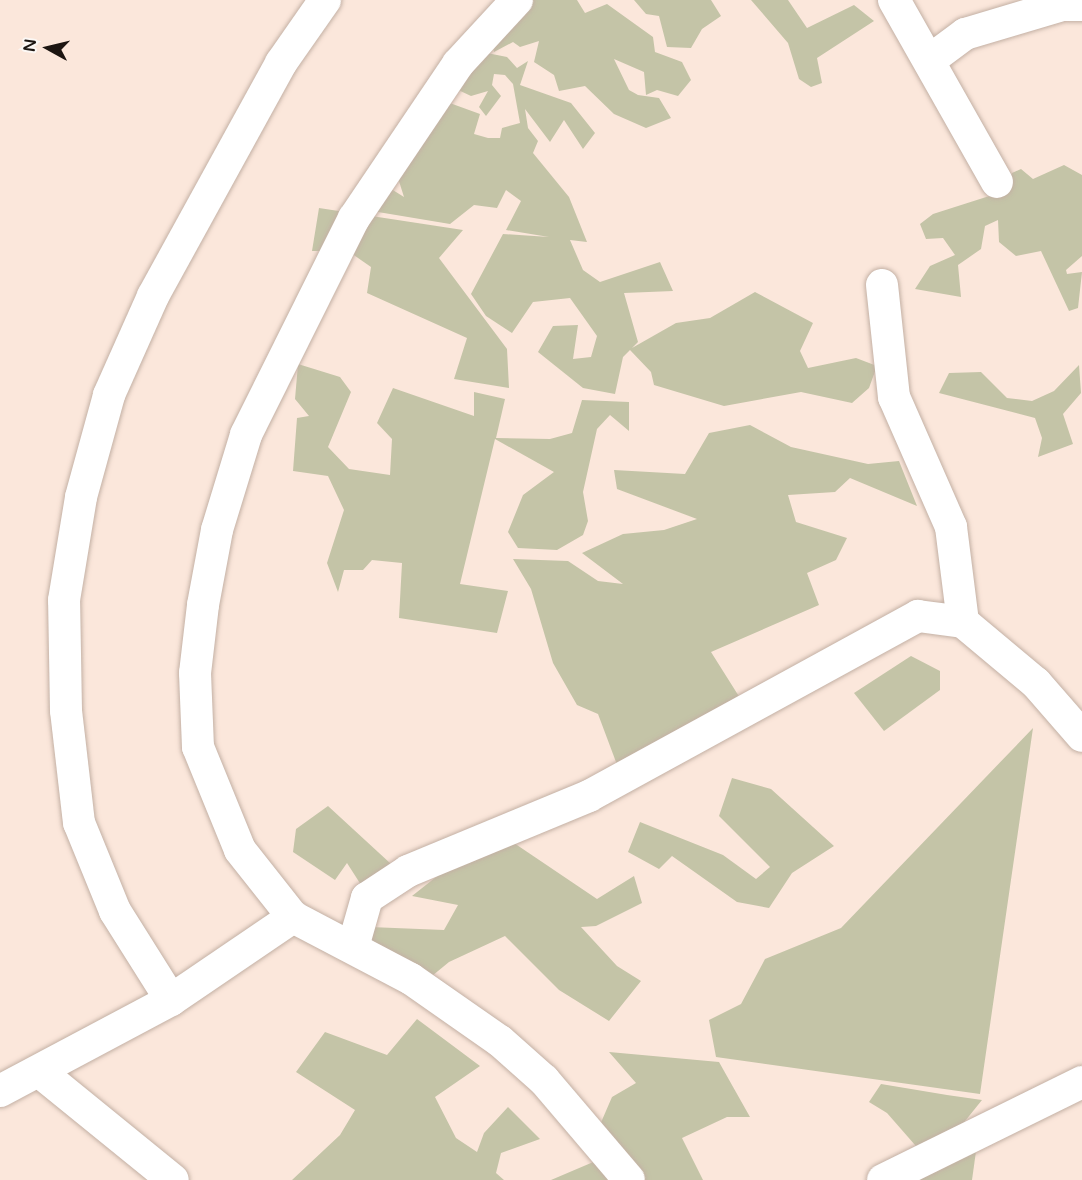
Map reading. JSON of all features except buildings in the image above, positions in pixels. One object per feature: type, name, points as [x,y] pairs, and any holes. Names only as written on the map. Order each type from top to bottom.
[{"type":"street","points":[[171,1000],[115,911],[79,823],[66,711],[64,600],[81,497],[109,394],[153,296],[264,93],[325,0]]},
{"type":"street","points":[[517,0],[458,64],[354,218],[246,435],[217,530],[195,673],[198,747],[240,850],[293,917],[411,979],[500,1041],[551,1088],[629,1180]]},
{"type":"street","points":[[894,0],[997,182]]},
{"type":"street","points":[[930,60],[965,34],[1062,5],[1082,5]]},
{"type":"street","points":[[882,285],[894,397],[951,527],[963,622]]},
{"type":"street","points":[[353,947],[367,898],[408,871],[588,796],[918,616],[963,622],[1036,683],[1082,736]]},
{"type":"street","points":[[0,1091],[40,1072],[171,1000],[293,917]]},
{"type":"street","points":[[40,1072],[173,1180]]},
{"type":"street","points":[[883,1180],[1082,1082]]},
{"type":"green space","points":[[532,0],[577,0],[585,13],[607,4],[653,37],[655,52],[682,62],[691,80],[678,96],[657,90],[646,95],[644,72],[614,59],[629,90],[638,95],[659,98],[671,118],[646,128],[614,114],[585,86],[559,91],[554,75],[534,62],[539,41],[520,47],[513,42],[494,52],[492,43]]},
{"type":"green space","points":[[634,0],[711,0],[721,16],[702,29],[691,48],[667,47],[659,16],[646,14]]},
{"type":"green space","points":[[751,0],[788,0],[807,28],[854,5],[874,21],[817,58],[822,83],[811,87],[799,79],[788,43]]},
{"type":"green space","points":[[482,52],[507,57],[517,68],[528,61],[520,85],[571,103],[595,133],[583,149],[564,120],[550,142],[525,109],[528,128],[538,141],[533,153],[569,197],[587,242],[570,240],[583,270],[600,282],[660,262],[673,291],[624,293],[638,342],[632,348],[676,323],[710,318],[755,292],[813,323],[800,351],[808,368],[856,358],[877,366],[869,388],[852,403],[801,392],[724,406],[654,385],[651,372],[630,350],[623,357],[615,394],[583,388],[538,352],[553,326],[578,325],[573,359],[591,357],[597,336],[570,298],[533,302],[512,333],[486,316],[471,294],[503,234],[549,237],[506,230],[521,201],[506,190],[497,208],[474,205],[450,224],[372,211],[388,187],[404,197],[398,178],[447,102],[480,114],[474,134],[488,138],[500,138],[502,128],[520,123],[513,84],[505,75],[494,74],[492,85],[501,96],[486,116],[479,107],[488,91],[471,96],[454,88]]},
{"type":"green space","points":[[1064,165],[1082,175],[1082,256],[1066,270],[1067,274],[1082,272],[1078,308],[1069,311],[1041,251],[1016,256],[999,242],[998,220],[985,226],[981,249],[958,265],[961,297],[915,289],[930,266],[955,255],[943,238],[926,239],[920,224],[933,214],[1005,191],[1012,173],[1021,169],[1033,179]]},
{"type":"green space","points":[[319,208],[463,230],[439,258],[507,349],[509,388],[454,379],[467,338],[367,293],[371,267],[348,251],[312,251]]},
{"type":"green space","points":[[298,364],[340,377],[351,392],[328,447],[349,469],[390,475],[392,439],[377,423],[393,388],[474,416],[474,392],[505,399],[496,438],[550,439],[572,433],[582,400],[629,402],[629,431],[610,415],[597,429],[583,492],[588,521],[583,535],[557,550],[518,548],[508,532],[523,495],[554,472],[495,439],[460,584],[508,591],[497,633],[399,618],[402,563],[372,560],[363,570],[344,570],[338,592],[327,563],[344,510],[328,476],[293,471],[297,418],[309,416],[295,399]]},
{"type":"green space","points":[[1079,365],[1081,393],[1063,414],[1073,444],[1038,457],[1042,438],[1035,418],[939,393],[949,373],[981,372],[1007,398],[1032,401],[1054,391]]},
{"type":"green space","points":[[750,425],[791,447],[868,464],[899,461],[917,506],[850,478],[835,492],[788,495],[796,522],[847,538],[836,560],[807,573],[819,605],[711,652],[740,698],[622,778],[598,714],[577,705],[553,663],[531,589],[513,559],[568,561],[598,581],[623,584],[582,553],[623,534],[664,530],[697,519],[617,489],[614,470],[685,474],[709,433]]},
{"type":"green space","points":[[911,656],[940,671],[940,690],[884,731],[854,693]]},
{"type":"green space","points":[[1033,728],[980,1094],[716,1057],[709,1020],[741,1004],[765,959],[841,928]]},
{"type":"green space","points":[[732,778],[771,789],[834,846],[792,873],[769,908],[737,902],[672,856],[659,869],[628,852],[640,822],[723,855],[756,879],[770,867],[719,816]]},
{"type":"green space","points":[[328,806],[403,875],[363,888],[347,863],[335,880],[293,852],[296,829]]},
{"type":"green space","points":[[511,841],[597,899],[634,876],[642,903],[596,926],[581,927],[617,966],[641,981],[609,1021],[559,990],[505,936],[449,962],[421,985],[357,933],[370,927],[444,930],[458,905],[412,896],[460,858]]},
{"type":"green space","points":[[417,1019],[480,1066],[435,1097],[456,1138],[477,1152],[484,1133],[508,1107],[540,1139],[501,1153],[496,1173],[504,1180],[292,1180],[340,1135],[355,1110],[296,1072],[325,1032],[387,1055]]},
{"type":"green space","points":[[609,1052],[719,1062],[750,1117],[727,1117],[682,1138],[703,1180],[551,1180],[605,1157],[596,1134],[612,1097],[636,1083]]},
{"type":"green space","points":[[881,1084],[982,1100],[953,1136],[922,1153],[887,1113],[869,1102]]},
{"type":"green space","points":[[977,1144],[972,1180],[902,1180]]}]
